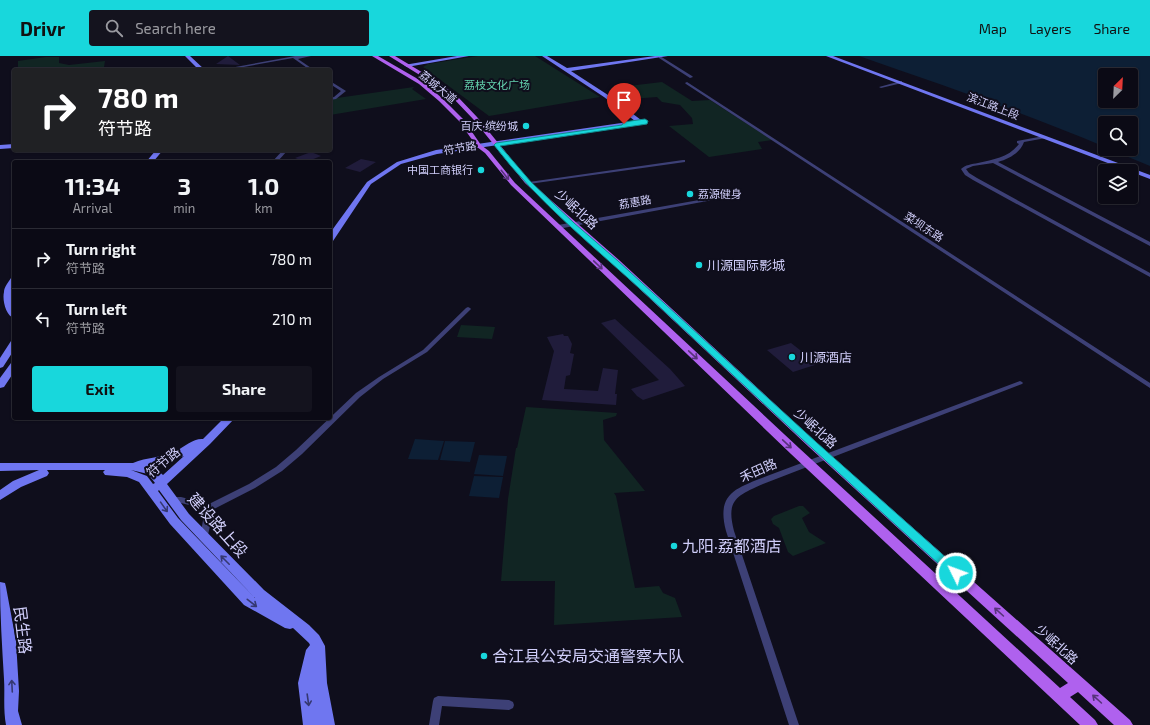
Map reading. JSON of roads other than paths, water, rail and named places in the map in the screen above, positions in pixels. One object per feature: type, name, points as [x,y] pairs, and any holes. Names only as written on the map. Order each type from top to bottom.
[{"type":"main road","points":[[186,56],[200,68]]},
{"type":"main road","name":"荔城大道","points":[[374,56],[421,83],[439,98],[461,120],[478,143]]},
{"type":"main road","name":"荔城大道","points":[[391,56],[433,81],[453,95],[468,110],[493,141]]},
{"type":"main road","points":[[406,65],[459,56]]},
{"type":"main road","points":[[406,65],[467,56]]},
{"type":"main road","points":[[544,56],[569,70],[666,56]]},
{"type":"main road","points":[[549,56],[569,70],[651,56]]},
{"type":"main road","name":"滨江路上段","points":[[824,56],[899,83]]},
{"type":"main road","name":"滨江路上段","points":[[828,56],[1150,179]]},
{"type":"main road","points":[[179,57],[192,68]]},
{"type":"main road","name":"符节路","points":[[332,236],[369,183],[397,166],[478,143],[643,122],[569,70]]},
{"type":"main road","points":[[439,98],[453,95]]},
{"type":"main road","name":"滨江路上段","points":[[1042,137],[1110,164]]},
{"type":"main road","points":[[478,143],[493,141]]},
{"type":"main road","name":"少岷北路","points":[[493,141],[529,184],[572,224],[621,267],[826,456],[1126,725]]},
{"type":"main road","name":"少岷北路","points":[[478,143],[513,184],[558,227],[808,463],[1090,725]]},
{"type":"main road","points":[[0,147],[12,146]]},
{"type":"main road","points":[[151,160],[158,152]]},
{"type":"main road","points":[[160,160],[166,152]]},
{"type":"main road","name":"滨江路上段","points":[[1138,175],[1150,179]]},
{"type":"main road","points":[[12,285],[7,300],[12,311]]},
{"type":"main road","points":[[0,365],[12,346]]},
{"type":"main road","points":[[0,386],[12,368]]},
{"type":"main road","name":"符节路","points":[[158,485],[222,420]]},
{"type":"main road","name":"符节路","points":[[158,485],[228,420]]},
{"type":"main road","points":[[127,466],[165,459],[184,452],[203,440]]},
{"type":"main road","name":"建设路上段","points":[[0,466],[127,466],[154,472],[158,485],[174,521],[249,601],[287,623],[300,632],[310,643],[313,656],[306,678],[306,687],[311,725]]},
{"type":"main road","name":"建设路上段","points":[[0,473],[128,473],[158,485],[172,499],[204,537],[259,594],[304,629],[317,643],[320,683],[327,725]]},
{"type":"main road","points":[[0,496],[17,484],[43,473]]},
{"type":"main road","name":"民生路","points":[[0,587],[9,641],[12,691],[11,711],[14,725]]},
{"type":"main road","points":[[1059,696],[1080,684]]},
{"type":"street","points":[[232,68],[301,56]]},
{"type":"street","points":[[240,68],[309,56]]},
{"type":"street","points":[[660,57],[691,77]]},
{"type":"street","points":[[294,58],[309,68]]},
{"type":"street","points":[[332,83],[344,91],[332,98]]},
{"type":"street","name":"菜坝东路","points":[[687,83],[1150,386]]},
{"type":"street","points":[[881,87],[899,83]]},
{"type":"street","points":[[1042,137],[1021,142],[1012,156],[969,166],[963,169],[967,174],[975,179],[1150,275]]},
{"type":"street","points":[[276,160],[284,152]]},
{"type":"street","points":[[993,160],[1150,244]]},
{"type":"street","points":[[529,184],[683,161]]},
{"type":"street","name":"荔惠路","points":[[558,227],[716,198]]},
{"type":"street","points":[[172,499],[184,500],[200,506],[210,507],[252,486],[279,469],[299,452],[358,395],[425,351],[468,309]]},
{"type":"street","name":"禾田路","points":[[794,725],[730,531],[727,514],[729,502],[737,494],[808,463],[1020,383]]},
{"type":"street","points":[[204,537],[210,507]]},
{"type":"street","points":[[434,725],[438,701],[509,705]]},
{"type":"water","points":[[859,56],[1150,56],[1150,166],[1126,156],[1138,156],[1138,116],[1098,116],[1098,144],[1014,111]]},
{"type":"water","points":[[415,439],[444,441],[438,460],[408,459]]},
{"type":"water","points":[[445,441],[475,442],[470,462],[440,460]]},
{"type":"water","points":[[479,455],[507,456],[503,476],[474,474]]},
{"type":"water","points":[[474,476],[503,477],[499,498],[469,496]]},
{"type":"place","name":"百庆·缤纷城","points":[[526,126]]},
{"type":"place","name":"中国工商银行","points":[[481,170]]},
{"type":"place","name":"荔源健身","points":[[690,194]]},
{"type":"place","name":"川源国际影城","points":[[699,265]]},
{"type":"place","name":"川源酒店","points":[[792,357]]},
{"type":"place","name":"九阳·荔都酒店","points":[[674,546]]},
{"type":"place","name":"合江县公安局交通警察大队","points":[[484,656]]},
{"type":"park label","name":"荔枝文化广场","points":[[497,85]]}]
